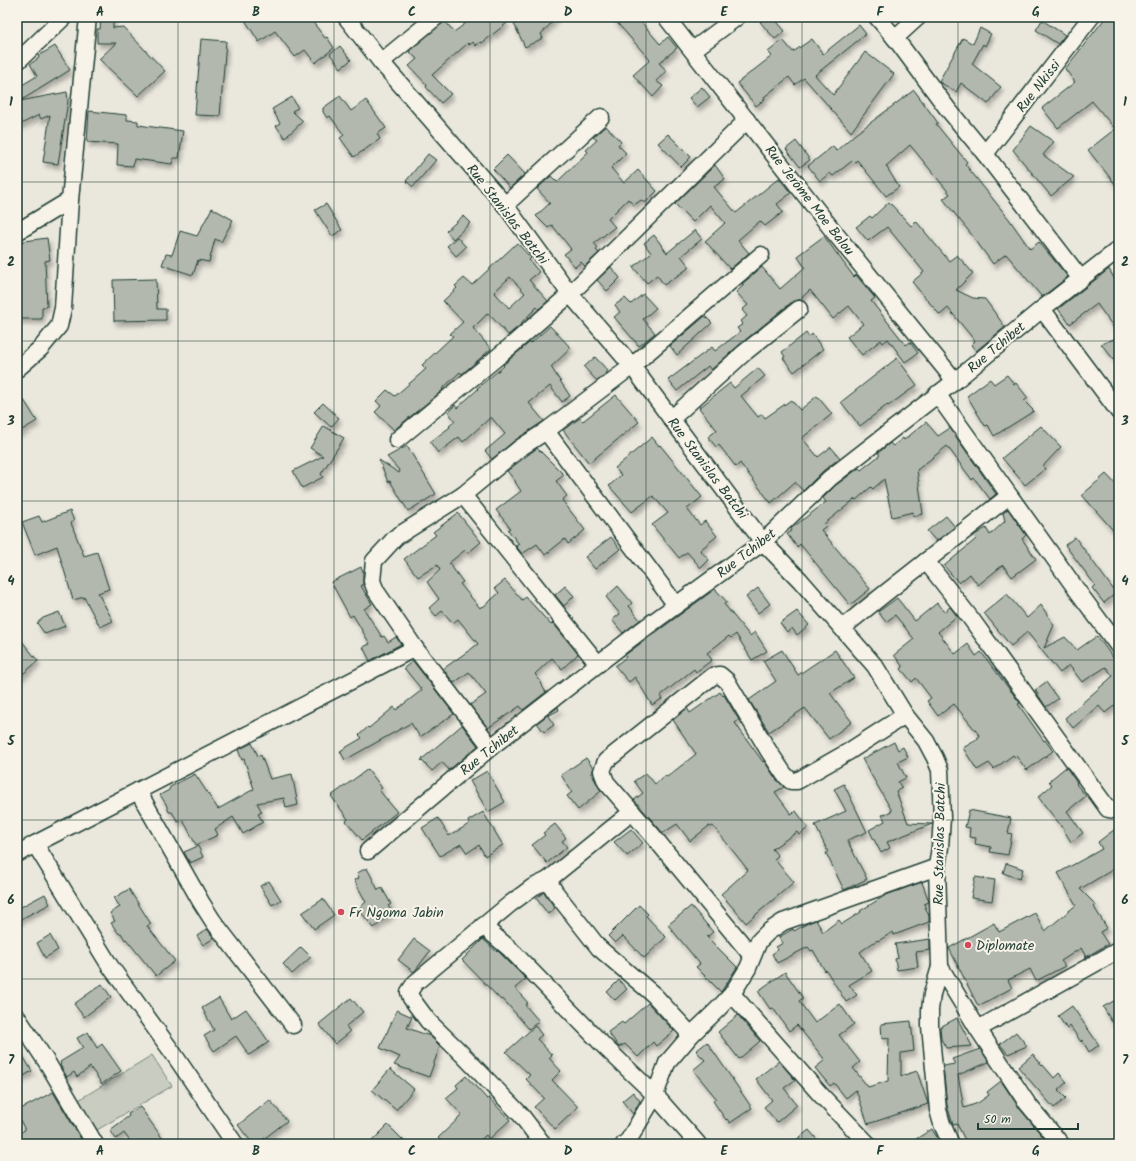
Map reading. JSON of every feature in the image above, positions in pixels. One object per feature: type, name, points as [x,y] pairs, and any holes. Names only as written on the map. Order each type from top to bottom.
[{"type":"street","points":[[17,62],[64,17]]},
{"type":"street","points":[[17,369],[41,348],[59,326],[63,308],[70,200],[88,17]]},
{"type":"street","name":"Rue Stanislas Batchi","points":[[346,17],[381,62],[505,205],[570,294],[632,366],[763,542],[800,580],[875,666],[905,714],[926,742],[940,770],[942,818],[937,867],[940,967],[932,994],[930,1026],[938,1110],[942,1124],[951,1144]]},
{"type":"street","points":[[381,62],[436,17]]},
{"type":"street","name":"Rue Jerôme Moe Balou","points":[[666,17],[834,232],[955,381]]},
{"type":"street","points":[[693,50],[737,17]]},
{"type":"street","points":[[877,17],[895,38],[947,108],[985,154],[1081,279]]},
{"type":"street","points":[[895,38],[918,17]]},
{"type":"street","name":"Rue Nkissi","points":[[985,154],[1091,17]]},
{"type":"street","points":[[505,205],[601,117]]},
{"type":"street","points":[[397,440],[512,345],[570,294],[747,120]]},
{"type":"street","points":[[17,232],[70,200]]},
{"type":"street","name":"Rue Tchibet","points":[[368,851],[491,748],[598,664],[763,542],[830,478],[955,381],[1042,309],[1119,249]]},
{"type":"street","points":[[491,748],[415,648],[376,591],[372,581],[374,561],[396,537],[463,495],[520,448],[546,431],[632,366],[761,255]]},
{"type":"street","points":[[672,419],[744,353],[799,309]]},
{"type":"street","points":[[1042,309],[1119,412]]},
{"type":"street","points":[[937,394],[1078,593],[1119,647]]},
{"type":"street","points":[[546,431],[676,605]]},
{"type":"street","points":[[463,495],[598,664]]},
{"type":"street","points":[[842,628],[1009,496]]},
{"type":"street","points":[[926,561],[972,620],[1108,809],[1119,811]]},
{"type":"street","points":[[17,854],[415,648]]},
{"type":"street","points":[[752,956],[606,782],[602,771],[606,761],[712,676],[720,675],[727,681],[768,750],[790,781],[797,781],[848,752],[905,714]]},
{"type":"street","points":[[138,791],[213,921],[293,1025]]},
{"type":"street","points":[[543,1144],[521,1114],[428,1021],[409,995],[409,992],[415,983],[483,926],[533,887],[548,880],[632,812]]},
{"type":"street","points":[[35,844],[110,966],[173,1053],[235,1144]]},
{"type":"street","points":[[624,1144],[628,1141],[655,1095],[667,1063],[691,1034],[732,994],[748,968],[759,942],[768,932],[783,922],[937,867]]},
{"type":"street","points":[[548,880],[555,892],[598,948],[654,995],[691,1034]]},
{"type":"street","points":[[483,926],[510,949],[605,1047],[655,1095],[698,1144]]},
{"type":"street","points":[[978,1029],[1119,950]]},
{"type":"street","name":"Rue Stanislas Batchi","points":[[940,967],[978,1029],[1027,1103],[1061,1144]]},
{"type":"street","points":[[732,994],[815,1088],[868,1144]]},
{"type":"street","points":[[17,1017],[48,1064],[96,1144]]},
{"type":"shaded area","points":[[152,1055],[172,1086],[97,1130],[77,1101]]},
{"type":"building","points":[[101,17],[113,17],[113,28],[123,27],[165,71],[138,96],[99,59],[116,43],[97,43],[97,29],[100,29]]},
{"type":"building","points":[[243,17],[309,17],[325,38],[327,37],[334,48],[315,63],[305,50],[295,57],[275,31],[259,42]]},
{"type":"building","points":[[474,17],[502,17],[507,23],[482,43],[480,42],[476,46],[473,42],[469,45],[468,43],[432,75],[451,94],[441,103],[409,66],[417,59],[409,51],[445,21],[454,32]]},
{"type":"building","points":[[529,17],[557,17],[541,34],[543,38],[525,47],[514,24]]},
{"type":"building","points":[[612,17],[637,17],[660,44],[668,37],[677,48],[659,63],[667,71],[656,81],[663,86],[653,97],[633,75],[650,60]]},
{"type":"building","points":[[766,17],[773,17],[785,31],[775,39],[760,22]]},
{"type":"building","points":[[1106,17],[1119,17],[1119,189],[1088,150],[1115,129],[1092,101],[1058,128],[1042,108],[1075,82],[1065,69]]},
{"type":"building","points":[[1042,20],[1065,35],[1058,44],[1036,30]]},
{"type":"building","points":[[859,25],[866,34],[815,75],[833,95],[865,52],[894,74],[851,132],[804,78],[795,85],[789,77],[764,97],[765,99],[756,106],[737,83],[772,56],[768,52],[783,40],[793,52],[812,39],[823,54]]},
{"type":"building","points":[[980,28],[991,34],[985,46],[983,44],[972,64],[1001,87],[988,104],[961,83],[956,92],[939,81],[963,38],[973,44]]},
{"type":"building","points":[[201,39],[226,41],[220,116],[195,115]]},
{"type":"building","points":[[55,46],[70,70],[20,101],[67,92],[68,101],[58,164],[43,162],[50,115],[41,119],[39,115],[17,126],[17,88],[37,76],[30,64],[39,58],[38,56]]},
{"type":"building","points":[[340,46],[351,60],[341,68],[330,54]]},
{"type":"building","points":[[702,87],[710,97],[697,107],[689,98]]},
{"type":"building","points":[[914,90],[938,123],[936,124],[967,162],[965,164],[1009,219],[1030,249],[1039,242],[1068,277],[1042,297],[1006,254],[993,264],[943,199],[950,194],[910,145],[886,166],[899,187],[886,196],[857,160],[854,163],[852,161],[833,176],[830,173],[820,181],[808,166],[833,146],[836,151],[854,135]]},
{"type":"building","points":[[340,96],[351,111],[366,100],[386,128],[377,134],[380,139],[354,157],[340,138],[344,135],[330,116],[327,118],[323,112],[323,108]]},
{"type":"building","points":[[292,97],[298,108],[292,111],[303,121],[285,138],[276,126],[280,123],[272,109]]},
{"type":"building","points":[[89,111],[127,115],[127,120],[138,121],[138,125],[183,131],[179,158],[173,158],[172,164],[134,159],[133,166],[117,165],[118,144],[87,142]]},
{"type":"building","points":[[606,126],[621,142],[618,145],[626,153],[611,168],[624,183],[638,170],[657,191],[645,203],[641,200],[634,205],[628,199],[608,219],[615,227],[594,243],[598,248],[596,250],[599,253],[585,266],[581,262],[575,267],[564,254],[571,249],[552,225],[548,228],[536,216],[550,203],[537,189],[551,176],[557,182],[588,152],[586,150],[597,140],[593,137]]},
{"type":"building","points":[[1031,126],[1054,142],[1043,155],[1074,177],[1051,196],[1013,150]]},
{"type":"building","points":[[668,134],[691,157],[681,167],[658,143]]},
{"type":"building","points":[[796,141],[810,160],[800,167],[786,149]]},
{"type":"building","points":[[428,154],[436,160],[413,187],[406,181]]},
{"type":"building","points":[[507,155],[525,174],[510,188],[493,169]]},
{"type":"building","points":[[715,165],[725,179],[714,187],[736,213],[779,178],[791,193],[777,204],[783,212],[765,226],[760,221],[738,240],[749,253],[730,269],[705,241],[725,223],[710,205],[693,222],[675,204]]},
{"type":"building","points":[[889,202],[911,226],[916,221],[949,261],[957,255],[973,273],[956,290],[973,298],[985,299],[1005,327],[976,351],[971,345],[975,341],[948,308],[940,315],[912,282],[924,272],[887,227],[868,241],[856,227],[870,216],[872,218]]},
{"type":"building","points":[[326,204],[342,230],[332,236],[315,210]]},
{"type":"building","points":[[212,208],[233,220],[221,242],[215,239],[209,262],[198,260],[193,275],[162,265],[166,254],[172,255],[180,231],[197,236]]},
{"type":"building","points":[[463,216],[470,223],[453,239],[446,231]]},
{"type":"building","points":[[695,230],[702,239],[681,256],[690,267],[664,285],[657,275],[647,283],[633,267],[651,253],[644,243],[654,235],[667,253]]},
{"type":"building","points":[[824,236],[854,277],[856,275],[875,298],[871,301],[906,345],[910,342],[918,353],[905,362],[888,339],[883,343],[881,340],[862,355],[847,337],[863,324],[849,306],[833,319],[810,290],[799,300],[793,301],[711,370],[708,366],[677,391],[668,380],[712,347],[715,351],[740,332],[737,328],[743,324],[741,321],[747,316],[742,310],[748,305],[736,292],[744,285],[742,284],[762,267],[780,289],[805,267],[797,256]]},
{"type":"building","points":[[457,237],[466,247],[456,256],[447,246]]},
{"type":"building","points":[[47,238],[50,260],[45,261],[47,307],[42,307],[42,319],[17,319],[17,242]]},
{"type":"building","points":[[517,243],[531,258],[529,260],[539,272],[529,280],[548,301],[539,309],[537,307],[522,322],[523,323],[508,335],[488,313],[473,328],[491,349],[462,374],[460,372],[442,389],[443,390],[394,430],[375,412],[381,406],[376,401],[387,390],[395,396],[426,369],[422,365],[453,336],[450,334],[463,322],[443,301],[457,288],[455,286],[464,278],[472,285]],"holes":[[[510,277],[525,293],[509,308],[494,292]]]},
{"type":"building","points":[[611,267],[620,278],[607,291],[597,280]]},
{"type":"building","points":[[1109,269],[1115,280],[1119,277],[1119,335],[1097,304],[1070,324],[1058,309]]},
{"type":"building","points":[[156,279],[157,309],[166,309],[166,320],[114,321],[113,280]]},
{"type":"building","points":[[643,294],[656,308],[643,319],[655,333],[639,346],[614,317],[620,312],[615,305],[625,298],[631,304]]},
{"type":"building","points":[[705,316],[712,323],[677,355],[670,346]]},
{"type":"building","points":[[550,326],[571,348],[551,367],[570,396],[562,402],[550,386],[529,403],[544,421],[514,441],[492,459],[485,451],[505,434],[491,417],[463,442],[459,437],[438,453],[430,442],[450,427],[449,426],[455,421],[448,412],[455,405],[457,408],[478,389],[477,388],[504,366],[503,365]]},
{"type":"building","points":[[806,333],[809,337],[812,334],[823,349],[794,372],[783,358],[785,357],[782,352]]},
{"type":"building","points":[[1119,337],[1119,366],[1101,344]]},
{"type":"building","points":[[595,357],[608,371],[597,381],[584,367]]},
{"type":"building","points":[[897,358],[917,385],[888,406],[887,405],[860,426],[841,402]]},
{"type":"building","points":[[758,368],[765,376],[741,396],[758,417],[762,414],[765,418],[791,400],[800,410],[817,396],[832,414],[802,438],[818,457],[831,447],[840,458],[823,471],[803,491],[795,482],[771,503],[740,463],[736,467],[719,445],[716,447],[708,437],[717,430],[699,408],[730,383],[734,388]]},
{"type":"building","points":[[1007,375],[1014,384],[1016,383],[1028,398],[1024,401],[1034,411],[994,436],[988,425],[985,426],[967,396],[990,379],[994,384]]},
{"type":"building","points":[[616,395],[639,422],[589,463],[563,430],[580,418],[583,421]]},
{"type":"building","points":[[24,400],[37,421],[17,433],[17,404]]},
{"type":"building","points":[[323,403],[339,418],[331,427],[314,412]]},
{"type":"building","points":[[926,422],[938,436],[950,428],[996,494],[990,499],[974,478],[972,480],[947,446],[917,470],[923,514],[913,516],[913,512],[892,517],[884,479],[873,489],[871,487],[856,500],[855,499],[824,524],[826,526],[821,530],[870,589],[850,605],[800,544],[797,547],[787,534],[792,530],[791,528],[826,502],[823,498],[836,485],[859,468],[861,470],[880,455],[878,453],[890,443],[893,446],[903,438],[904,440]]},
{"type":"building","points":[[324,426],[344,438],[321,474],[323,477],[302,488],[293,471],[323,456],[310,448]]},
{"type":"building","points":[[1041,426],[1061,447],[1043,466],[1045,469],[1025,485],[1002,458]]},
{"type":"building","points":[[652,437],[702,497],[687,509],[700,525],[705,521],[717,536],[700,550],[709,560],[701,568],[687,552],[679,558],[652,525],[668,513],[653,496],[632,512],[609,486],[621,475],[615,468]]},
{"type":"building","points":[[407,446],[436,494],[408,511],[390,481],[388,482],[379,460],[399,473],[400,471],[387,457]]},
{"type":"building","points":[[537,448],[564,475],[556,481],[567,496],[562,500],[585,530],[568,544],[565,539],[545,555],[537,544],[522,554],[516,546],[519,544],[508,530],[510,528],[496,510],[521,491],[507,471]]},
{"type":"building","points":[[1106,474],[1119,488],[1119,537],[1082,495]]},
{"type":"building","points":[[1008,509],[1026,535],[1022,539],[1036,559],[1012,577],[1003,565],[978,585],[970,574],[959,583],[944,566],[976,539],[973,536],[986,528],[990,535],[1005,521],[1003,513]]},
{"type":"building","points":[[70,511],[74,521],[71,523],[84,556],[97,552],[109,589],[98,593],[113,621],[100,627],[84,597],[73,600],[57,546],[35,555],[22,522],[39,516],[42,522]]},
{"type":"building","points":[[458,513],[481,542],[468,553],[465,550],[449,563],[463,582],[460,584],[480,608],[499,593],[495,588],[505,580],[522,600],[526,597],[551,625],[553,623],[578,654],[562,669],[552,658],[535,674],[546,692],[523,710],[520,706],[488,728],[470,705],[486,694],[469,672],[454,683],[443,669],[478,644],[458,619],[453,623],[442,611],[436,616],[429,608],[439,599],[427,582],[440,570],[437,565],[418,577],[404,559],[436,535],[433,532]]},
{"type":"building","points":[[946,516],[955,527],[936,541],[927,531]]},
{"type":"building","points":[[611,537],[620,549],[595,569],[585,557]]},
{"type":"building","points":[[1075,537],[1116,593],[1104,603],[1092,588],[1095,585],[1065,545]]},
{"type":"building","points":[[361,567],[363,571],[363,585],[361,586],[372,604],[364,609],[382,637],[384,636],[388,642],[396,637],[401,644],[370,661],[363,647],[370,644],[353,615],[350,617],[331,582]]},
{"type":"building","points":[[565,586],[574,596],[564,606],[555,595]]},
{"type":"building","points":[[618,586],[632,603],[629,606],[640,620],[623,633],[612,620],[620,614],[606,597]]},
{"type":"building","points":[[758,588],[770,604],[758,613],[746,597]]},
{"type":"building","points":[[715,589],[727,602],[724,604],[750,636],[755,632],[767,651],[752,660],[736,634],[731,638],[729,636],[707,653],[712,660],[696,672],[694,669],[660,696],[662,699],[652,705],[635,677],[629,682],[615,666],[626,657],[625,655]]},
{"type":"building","points":[[1007,594],[1027,618],[1041,605],[1054,625],[1044,648],[1065,637],[1077,650],[1097,636],[1119,666],[1119,702],[1105,713],[1099,706],[1073,728],[1065,718],[1113,676],[1106,667],[1082,682],[1069,665],[1060,673],[1027,632],[1011,646],[984,613]]},
{"type":"building","points":[[897,598],[915,621],[937,603],[944,612],[950,607],[957,616],[938,632],[955,654],[968,644],[976,656],[981,652],[1020,703],[1018,704],[1044,741],[1045,740],[1053,751],[1027,770],[1016,756],[1015,757],[1013,755],[994,769],[989,763],[977,770],[963,748],[978,739],[977,738],[980,736],[954,704],[938,716],[927,701],[931,698],[916,678],[912,682],[901,669],[903,667],[894,655],[914,639],[895,615],[886,622],[878,612]]},
{"type":"building","points":[[797,611],[809,625],[797,635],[792,628],[787,632],[780,623]]},
{"type":"building","points":[[59,612],[65,626],[45,634],[37,623],[43,618]]},
{"type":"building","points":[[17,635],[38,661],[17,679]]},
{"type":"building","points":[[782,650],[798,675],[835,650],[854,678],[830,693],[852,722],[829,739],[805,708],[769,732],[749,700],[776,681],[763,661]]},
{"type":"building","points":[[413,661],[454,714],[420,737],[411,723],[345,760],[340,751],[362,738],[359,735],[394,707],[396,710],[422,690],[404,668]]},
{"type":"building","points":[[1046,682],[1058,699],[1046,707],[1035,690]]},
{"type":"building","points":[[720,692],[723,696],[724,695],[739,720],[735,723],[776,779],[784,787],[775,792],[791,814],[796,811],[808,828],[799,835],[797,832],[772,849],[778,856],[774,859],[794,882],[746,923],[721,894],[748,870],[713,826],[709,826],[690,841],[677,824],[663,833],[634,800],[643,793],[634,781],[646,773],[655,784],[666,775],[667,777],[696,754],[673,720],[687,708],[690,713]]},
{"type":"building","points":[[558,707],[559,710],[548,716],[554,725],[544,732],[537,723]]},
{"type":"building","points":[[462,725],[478,746],[449,770],[442,762],[432,771],[421,760]]},
{"type":"building","points":[[894,742],[898,750],[903,747],[908,757],[898,762],[906,778],[898,782],[902,788],[896,791],[908,823],[932,824],[887,842],[890,848],[881,853],[869,830],[885,821],[882,815],[892,811],[862,759]]},
{"type":"building","points":[[252,743],[258,756],[261,755],[270,779],[292,774],[298,805],[286,808],[284,798],[257,803],[262,812],[258,814],[263,822],[243,834],[233,817],[215,829],[218,835],[196,845],[183,820],[178,822],[172,812],[169,812],[160,795],[169,790],[170,787],[195,774],[218,809],[254,789],[244,759],[242,760],[238,750]]},
{"type":"building","points":[[586,758],[593,768],[593,772],[591,773],[601,791],[578,810],[567,796],[572,792],[561,775]]},
{"type":"building","points":[[1066,767],[1077,783],[1076,784],[1086,796],[1067,811],[1083,833],[1071,842],[1062,827],[1038,797],[1052,785],[1049,781]]},
{"type":"building","points":[[368,769],[382,788],[379,790],[397,812],[362,840],[346,821],[348,819],[331,796]]},
{"type":"building","points":[[487,771],[505,802],[488,812],[470,781]]},
{"type":"building","points":[[844,784],[867,832],[847,840],[867,879],[844,890],[826,853],[828,852],[815,825],[846,811],[834,789]]},
{"type":"building","points":[[969,810],[1011,818],[1008,833],[1012,834],[1008,855],[990,852],[991,847],[975,844],[976,838],[969,837],[970,828],[965,827]]},
{"type":"building","points":[[483,812],[503,845],[485,856],[479,845],[467,853],[461,844],[440,856],[422,828],[438,818],[449,836],[469,824],[468,821]]},
{"type":"building","points":[[555,824],[566,838],[562,841],[567,847],[547,863],[532,845],[545,835],[543,833]]},
{"type":"building","points":[[1119,826],[1119,866],[1080,889],[1096,905],[1094,907],[1107,928],[1100,932],[1108,944],[1086,957],[1081,948],[1061,961],[1065,966],[1036,981],[1030,969],[1008,980],[1012,988],[978,1006],[949,948],[994,923],[999,932],[1035,913],[1045,931],[1076,905],[1058,873],[1102,849],[1098,842]]},
{"type":"building","points":[[631,829],[643,843],[627,856],[614,842]]},
{"type":"building","points":[[198,846],[203,857],[190,863],[184,852]]},
{"type":"building","points":[[1006,863],[1023,869],[1020,879],[1003,873]]},
{"type":"building","points":[[367,868],[378,890],[382,888],[391,904],[388,906],[393,912],[374,928],[358,909],[366,902],[354,880],[359,878],[357,873]]},
{"type":"building","points":[[975,877],[995,880],[992,901],[971,898]]},
{"type":"building","points":[[269,881],[281,900],[272,905],[260,886]]},
{"type":"building","points":[[922,882],[929,902],[924,904],[929,916],[929,922],[894,935],[893,932],[874,942],[860,952],[872,971],[849,985],[857,995],[846,1002],[813,950],[811,951],[808,947],[777,963],[772,954],[778,950],[776,947],[783,943],[779,937],[793,929],[794,931],[816,920],[823,932],[839,920],[842,924],[886,895]]},
{"type":"building","points":[[129,889],[151,924],[147,926],[175,961],[156,976],[111,923],[115,921],[110,913],[120,907],[114,898]]},
{"type":"building","points":[[544,892],[555,908],[548,914],[536,898]]},
{"type":"building","points":[[45,894],[50,904],[17,921],[17,909]]},
{"type":"building","points":[[323,899],[334,915],[314,929],[302,913]]},
{"type":"building","points":[[639,905],[648,914],[646,916],[666,937],[644,958],[623,936],[615,943],[608,936]]},
{"type":"building","points":[[691,906],[713,932],[707,937],[737,967],[721,992],[696,967],[700,964],[668,925]]},
{"type":"building","points":[[207,929],[214,938],[203,945],[197,936]]},
{"type":"building","points":[[50,935],[58,950],[45,958],[37,943]]},
{"type":"building","points":[[414,939],[430,951],[414,972],[398,960]]},
{"type":"building","points":[[483,939],[497,952],[498,951],[526,979],[515,988],[528,1003],[525,1005],[539,1021],[529,1029],[503,999],[501,1000],[462,960]]},
{"type":"building","points":[[930,939],[930,950],[916,952],[918,967],[897,970],[895,959],[898,958],[895,944]]},
{"type":"building","points":[[301,947],[311,957],[292,974],[283,964]]},
{"type":"building","points":[[785,972],[803,998],[799,1001],[815,1023],[840,1004],[854,1024],[839,1035],[860,1062],[853,1068],[868,1087],[888,1081],[889,1038],[882,1039],[881,1024],[911,1021],[914,1051],[901,1053],[901,1076],[917,1071],[928,1104],[868,1124],[856,1090],[846,1098],[834,1083],[830,1086],[815,1068],[825,1060],[797,1025],[789,1031],[773,1008],[770,1009],[758,991]]},
{"type":"building","points":[[619,980],[627,989],[615,1000],[607,992]]},
{"type":"building","points":[[102,984],[111,997],[84,1017],[74,1004]]},
{"type":"building","points":[[219,998],[231,1019],[246,1009],[269,1042],[249,1055],[236,1036],[214,1051],[204,1036],[214,1030],[202,1008]]},
{"type":"building","points":[[351,998],[363,1012],[346,1026],[350,1032],[335,1044],[319,1024]]},
{"type":"building","points":[[1119,998],[1119,1018],[1112,1022],[1103,1007]]},
{"type":"building","points":[[648,1003],[674,1031],[656,1046],[653,1042],[638,1057],[625,1044],[619,1047],[608,1032],[622,1022],[624,1024]]},
{"type":"building","points":[[1072,1006],[1099,1045],[1089,1052],[1082,1040],[1081,1042],[1070,1026],[1067,1029],[1058,1016]]},
{"type":"building","points":[[397,1010],[412,1017],[407,1028],[430,1036],[440,1046],[429,1077],[394,1065],[400,1057],[380,1048]]},
{"type":"building","points":[[738,1015],[760,1041],[739,1059],[718,1032]]},
{"type":"building","points":[[957,1018],[972,1046],[946,1048],[941,1039],[940,1027]]},
{"type":"building","points":[[535,1026],[542,1035],[537,1039],[552,1055],[549,1058],[561,1071],[552,1080],[578,1107],[555,1129],[534,1107],[544,1098],[526,1079],[530,1075],[506,1052]]},
{"type":"building","points":[[88,1032],[97,1048],[102,1044],[121,1071],[102,1084],[90,1067],[77,1077],[74,1072],[67,1077],[60,1065],[60,1062],[83,1048],[77,1038]]},
{"type":"building","points":[[1016,1032],[1027,1046],[1008,1054],[1000,1044]]},
{"type":"building","points":[[707,1042],[752,1108],[730,1123],[727,1119],[726,1120],[713,1101],[716,1098],[693,1070],[705,1060],[696,1051]]},
{"type":"building","points":[[17,1046],[32,1071],[17,1080]]},
{"type":"building","points":[[980,1049],[989,1062],[958,1075],[964,1108],[978,1103],[989,1095],[987,1092],[1001,1081],[1020,1109],[1049,1144],[967,1144],[957,1124],[953,1125],[947,1105],[943,1066],[955,1064],[952,1059]]},
{"type":"building","points":[[1033,1054],[1054,1078],[1059,1073],[1067,1082],[1058,1090],[1066,1098],[1054,1108],[1018,1067]]},
{"type":"building","points":[[779,1061],[795,1080],[784,1088],[797,1105],[777,1122],[764,1107],[772,1100],[756,1079]]},
{"type":"building","points":[[390,1069],[414,1089],[396,1110],[372,1090]]},
{"type":"building","points":[[466,1076],[487,1099],[489,1098],[510,1120],[489,1139],[486,1135],[476,1144],[444,1144],[438,1138],[462,1115],[446,1098],[458,1088],[456,1085]]},
{"type":"building","points":[[53,1092],[84,1144],[17,1144],[17,1134],[25,1130],[17,1111]]},
{"type":"building","points":[[633,1092],[640,1101],[633,1114],[622,1101]]},
{"type":"building","points":[[270,1100],[287,1121],[257,1144],[253,1144],[238,1125]]},
{"type":"building","points":[[140,1107],[163,1139],[157,1144],[132,1144],[124,1133],[116,1139],[110,1130],[129,1116],[128,1114]]},
{"type":"building","points":[[388,1125],[407,1144],[369,1144]]},
{"type":"building","points":[[932,1129],[941,1144],[908,1144]]},
{"type":"building","points":[[809,1130],[821,1144],[791,1144]]},
{"type":"place","name":"Fr Ngoma Jabin","points":[[341,912]]},
{"type":"place","name":"Diplomate","points":[[968,945]]}]
